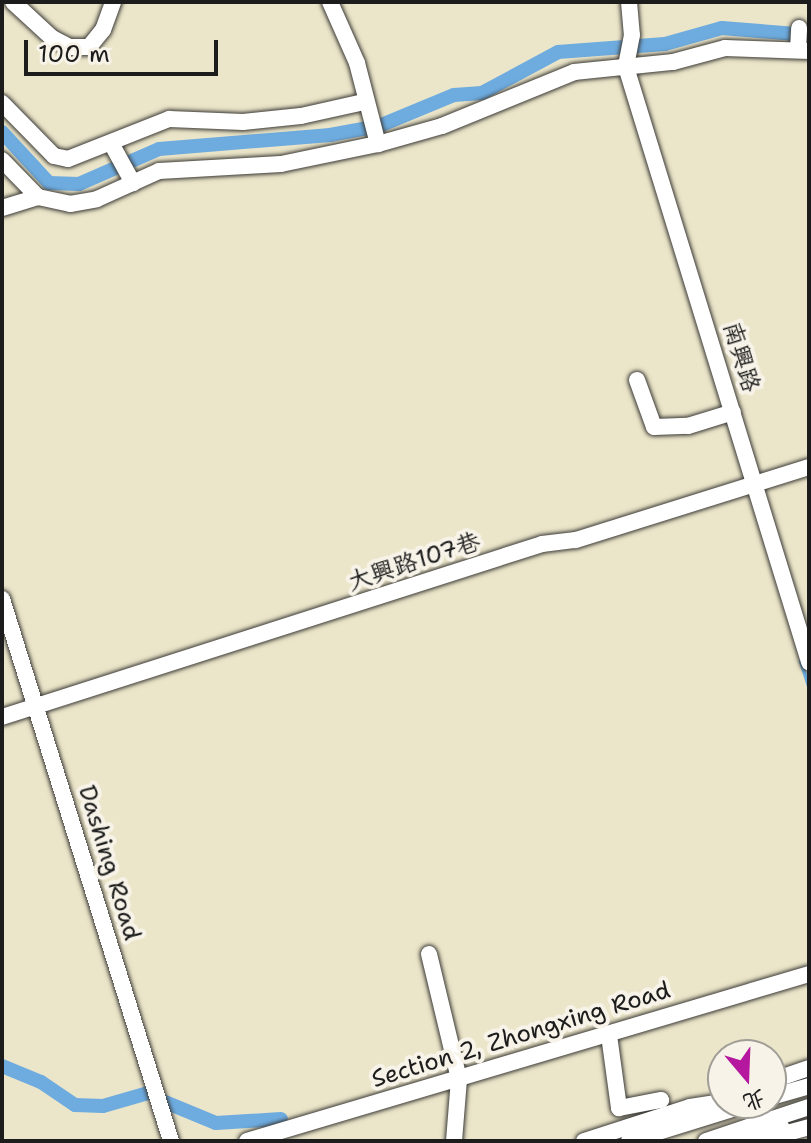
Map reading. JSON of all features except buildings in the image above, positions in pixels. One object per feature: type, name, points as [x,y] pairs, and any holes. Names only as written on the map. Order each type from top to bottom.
[{"type":"street","points":[[13,2],[52,38],[70,47],[89,47],[103,30],[113,2]]},
{"type":"street","points":[[330,2],[357,63],[365,106],[376,140]]},
{"type":"street","points":[[626,67],[632,35],[629,2]]},
{"type":"street","points":[[2,208],[38,197],[70,204],[159,171],[189,166],[281,164],[442,126],[574,72],[673,62],[725,48],[804,50],[799,28]]},
{"type":"street","name":"南興路","points":[[626,67],[809,662]]},
{"type":"street","points":[[2,103],[54,156],[75,158],[169,119],[272,119],[365,106]]},
{"type":"street","points":[[111,143],[133,183]]},
{"type":"street","points":[[2,160],[38,197]]},
{"type":"street","points":[[637,380],[654,427],[688,426],[733,412]]},
{"type":"street","name":"大興路107巷","points":[[2,717],[542,544],[576,540],[809,467]]},
{"type":"street","name":"Dashing Road","points":[[2,599],[171,1141]]},
{"type":"street","points":[[429,954],[459,1079],[454,1141]]},
{"type":"street","name":"Section 2, Zhongxing Road","points":[[247,1141],[809,974]]},
{"type":"street","points":[[609,1035],[619,1108],[661,1100]]},
{"type":"street","points":[[787,1076],[809,1068]]},
{"type":"street","points":[[787,1084],[809,1077]]},
{"type":"street","points":[[787,1092],[809,1086]]},
{"type":"street","points":[[584,1141],[707,1104]]},
{"type":"street","points":[[787,1114],[809,1107]]},
{"type":"street","points":[[669,1128],[707,1110]]},
{"type":"street","points":[[629,1141],[707,1117]]},
{"type":"street","points":[[745,1141],[809,1117]]},
{"type":"street","points":[[706,1141],[772,1119]]},
{"type":"street","points":[[738,1141],[772,1119]]},
{"type":"street","points":[[755,1141],[809,1127]]},
{"type":"waterway","points":[[2,132],[49,183],[79,184],[159,149],[330,135],[379,126],[454,95],[482,93],[558,52],[665,44],[722,28],[809,35]]},
{"type":"waterway","points":[[801,662],[809,687]]},
{"type":"waterway","points":[[2,1066],[41,1082],[75,1105],[103,1106],[148,1093]]},
{"type":"waterway","points":[[165,1102],[216,1123],[281,1119]]}]
